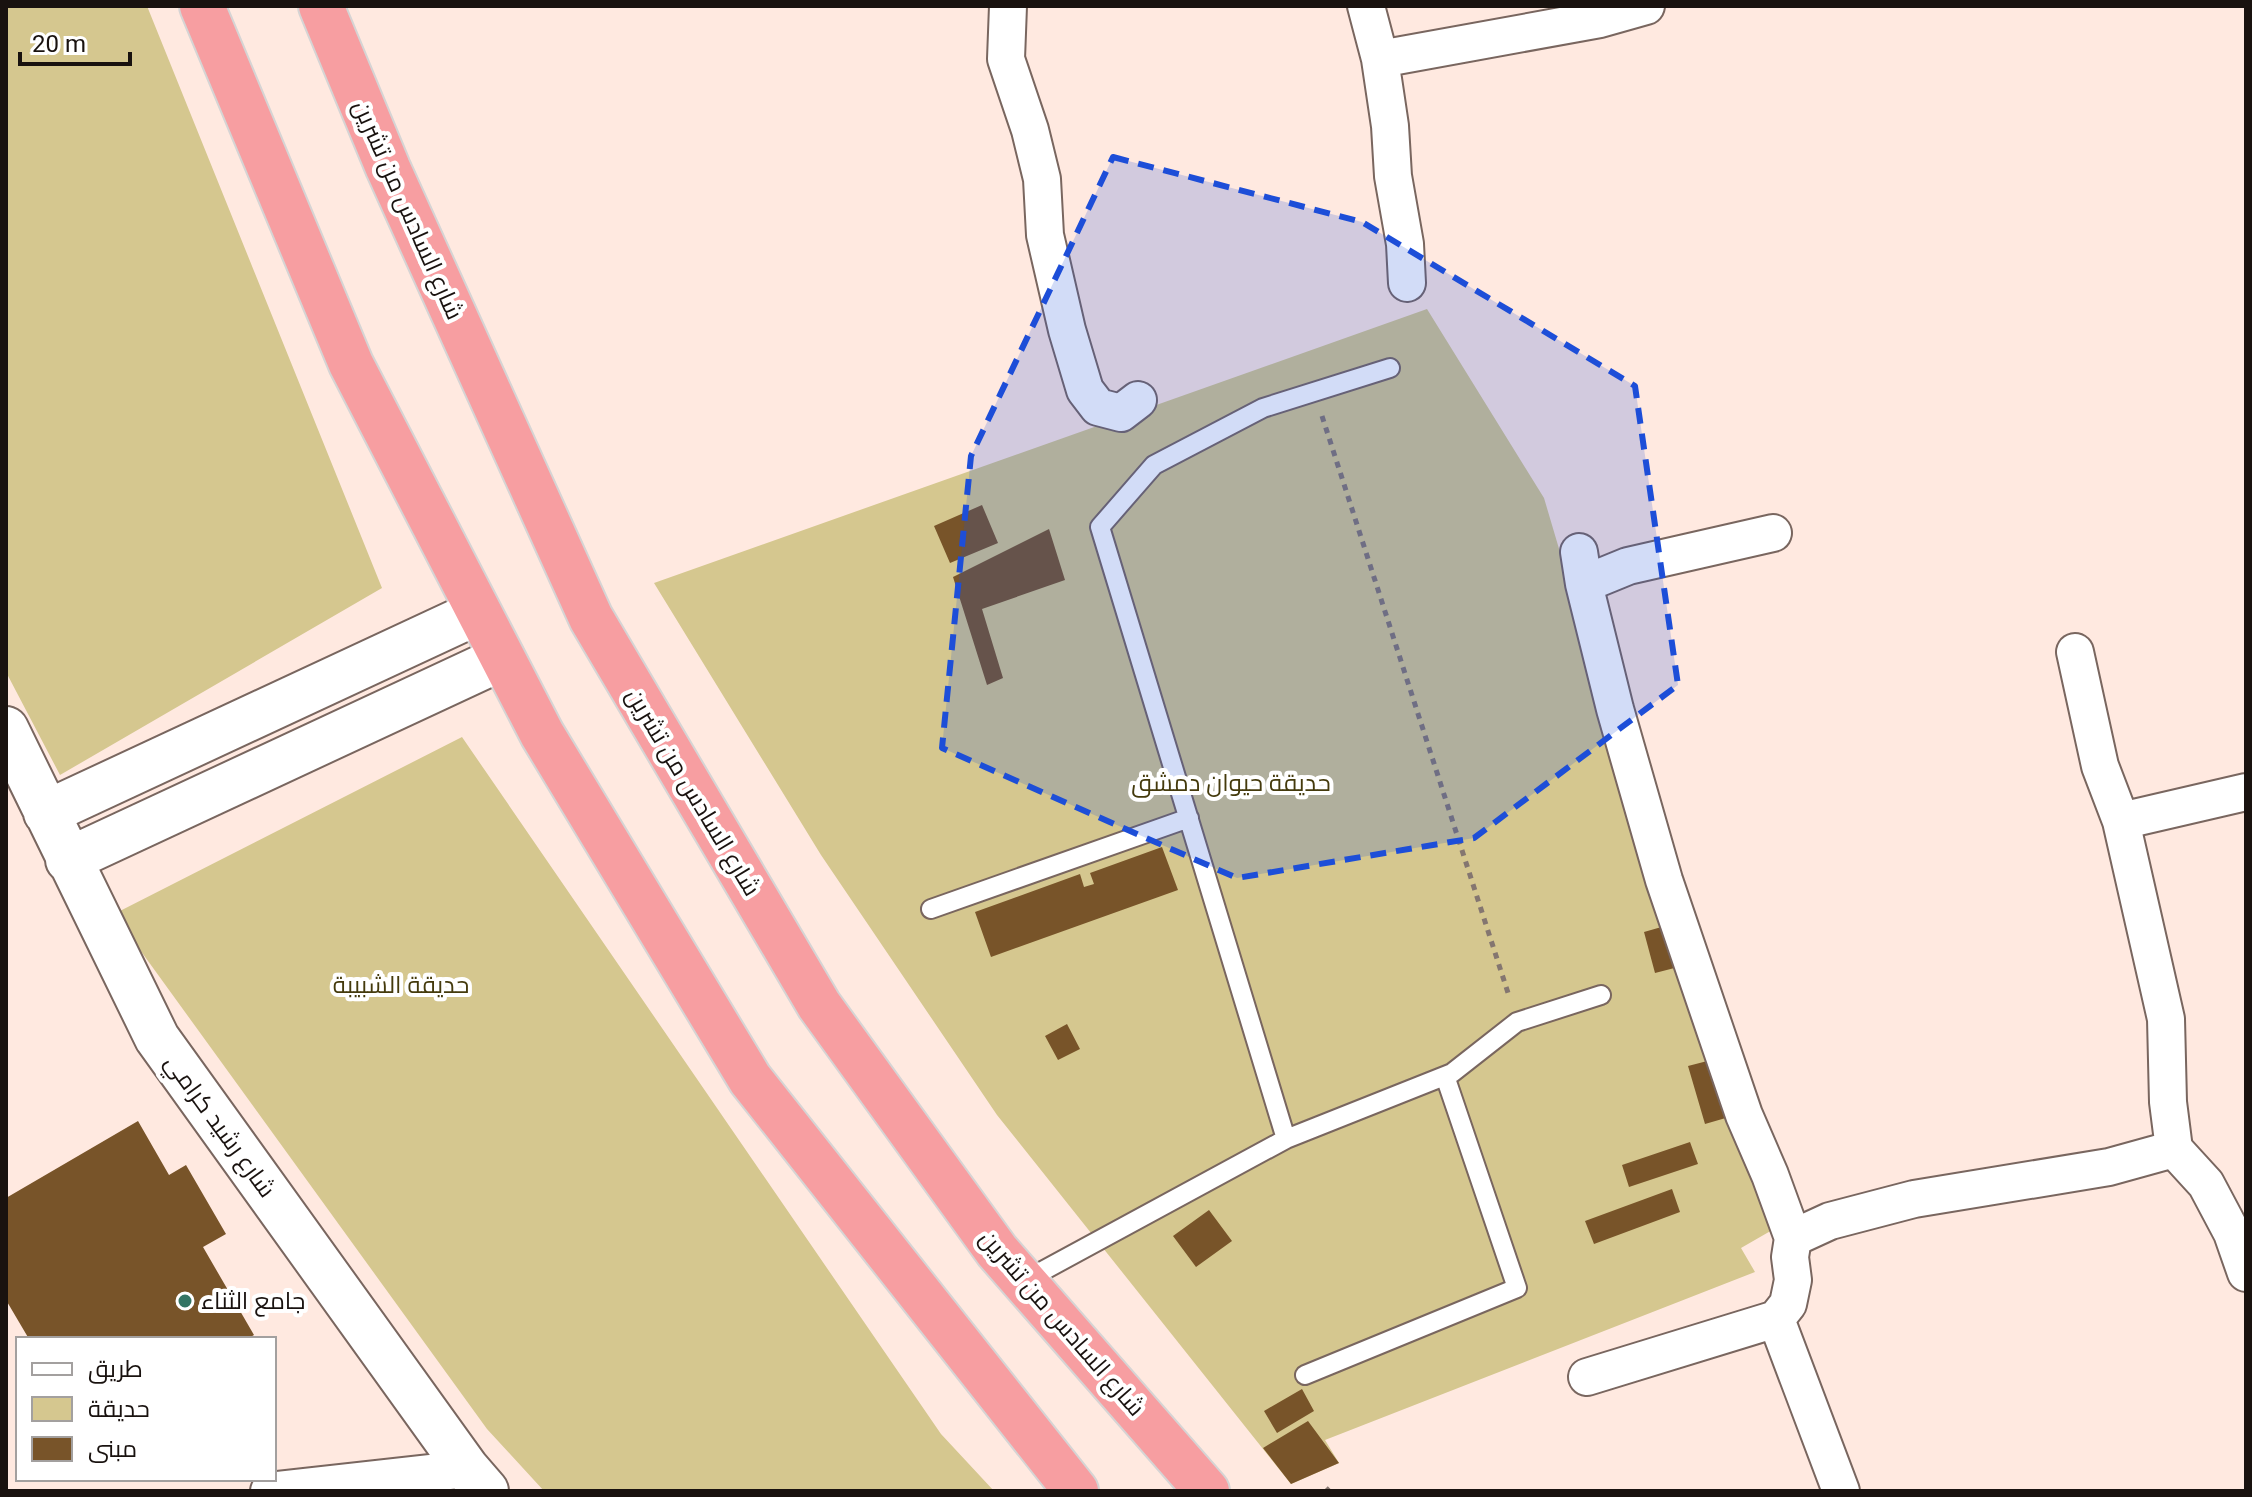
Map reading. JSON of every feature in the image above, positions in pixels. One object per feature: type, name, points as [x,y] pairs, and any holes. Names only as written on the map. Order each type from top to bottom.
[{"type":"highway","points":[[202,6],[351,364],[542,734],[750,1079],[1076,1491]]},
{"type":"highway","name":"شارع السادس من تشرين","points":[[321,6],[388,168],[591,618],[819,1005],[997,1251],[1207,1491]]},
{"type":"main road","points":[[213,6],[220,52]]},
{"type":"main road","points":[[46,813],[478,612]]},
{"type":"main road","points":[[68,860],[502,658]]},
{"type":"main road","name":"شارع رشيد كرامي","points":[[6,729],[157,1038],[476,1480]]},
{"type":"street","points":[[1008,6],[1006,59],[1030,130],[1042,179],[1045,235],[1067,330],[1085,390],[1098,407],[1121,413],[1138,400]]},
{"type":"street","points":[[1366,6],[1380,59],[1390,126],[1407,283]]},
{"type":"street","points":[[1380,59],[1600,19],[1646,6]]},
{"type":"street","points":[[1587,1377],[1776,1319],[1788,1304],[1793,1280],[1790,1257],[1793,1238],[1744,1115],[1664,880],[1615,709],[1582,568],[1628,566],[1773,533]]},
{"type":"street","points":[[2075,652],[2100,766],[2121,821],[2166,1019],[2168,1102],[2174,1149],[2206,1184],[2232,1233],[2246,1273]]},
{"type":"street","points":[[2121,821],[2246,792]]},
{"type":"street","points":[[1793,1238],[1830,1221],[1914,1199],[2109,1167],[2174,1149]]},
{"type":"street","points":[[1776,1319],[1841,1491]]},
{"type":"street","points":[[269,1491],[476,1480]]},
{"type":"lane","points":[[1286,1139],[1100,527],[1154,465],[1263,408],[1390,368]]},
{"type":"lane","points":[[931,909],[1189,818]]},
{"type":"lane","points":[[1024,1281],[1286,1139],[1445,1076],[1517,1022],[1601,995]]},
{"type":"lane","points":[[1305,1375],[1517,1288],[1445,1076]]},
{"type":"path","points":[[1314,392],[1517,1022]]},
{"type":"highlighted area","points":[[1113,157],[1362,222],[1635,386],[1678,685],[1474,838],[1237,878],[942,748],[971,456]]},
{"type":"green space","points":[[6,6],[147,6],[382,588],[60,775],[6,672]]},
{"type":"green space","name":"حديقة حيوان دمشق","points":[[1427,309],[1544,498],[1602,694],[1774,1229],[1741,1248],[1755,1272],[1325,1440],[1339,1463],[1291,1484],[997,1115],[821,855],[654,583]]},
{"type":"green space","name":"حديقة الشبيبة","points":[[462,737],[941,1434],[994,1491],[544,1491],[487,1429],[114,914]]},
{"type":"building","points":[[982,505],[998,543],[950,563],[934,526]]},
{"type":"building","points":[[1049,529],[1065,580],[982,609],[1003,678],[987,685],[953,577]]},
{"type":"building","points":[[1162,847],[1178,890],[991,957],[975,912],[1080,874],[1084,887],[1094,884],[1090,873]]},
{"type":"building","points":[[1679,922],[1690,964],[1655,973],[1644,932]]},
{"type":"building","points":[[1067,1024],[1080,1049],[1058,1060],[1045,1036]]},
{"type":"building","points":[[1719,1058],[1736,1115],[1705,1124],[1688,1066]]},
{"type":"building","points":[[138,1121],[169,1175],[186,1165],[226,1234],[203,1247],[254,1335],[28,1337],[6,1300],[6,1198]]},
{"type":"building","points":[[1690,1142],[1698,1164],[1629,1187],[1622,1165]]},
{"type":"building","points":[[1672,1189],[1680,1212],[1594,1244],[1585,1221]]},
{"type":"building","points":[[1209,1210],[1232,1241],[1196,1267],[1173,1236]]},
{"type":"building","points":[[1302,1389],[1314,1411],[1277,1433],[1264,1411]]},
{"type":"building","points":[[1308,1421],[1339,1463],[1291,1484],[1263,1448]]},
{"type":"place","name":"جامع الثناء","points":[[185,1301]]}]
